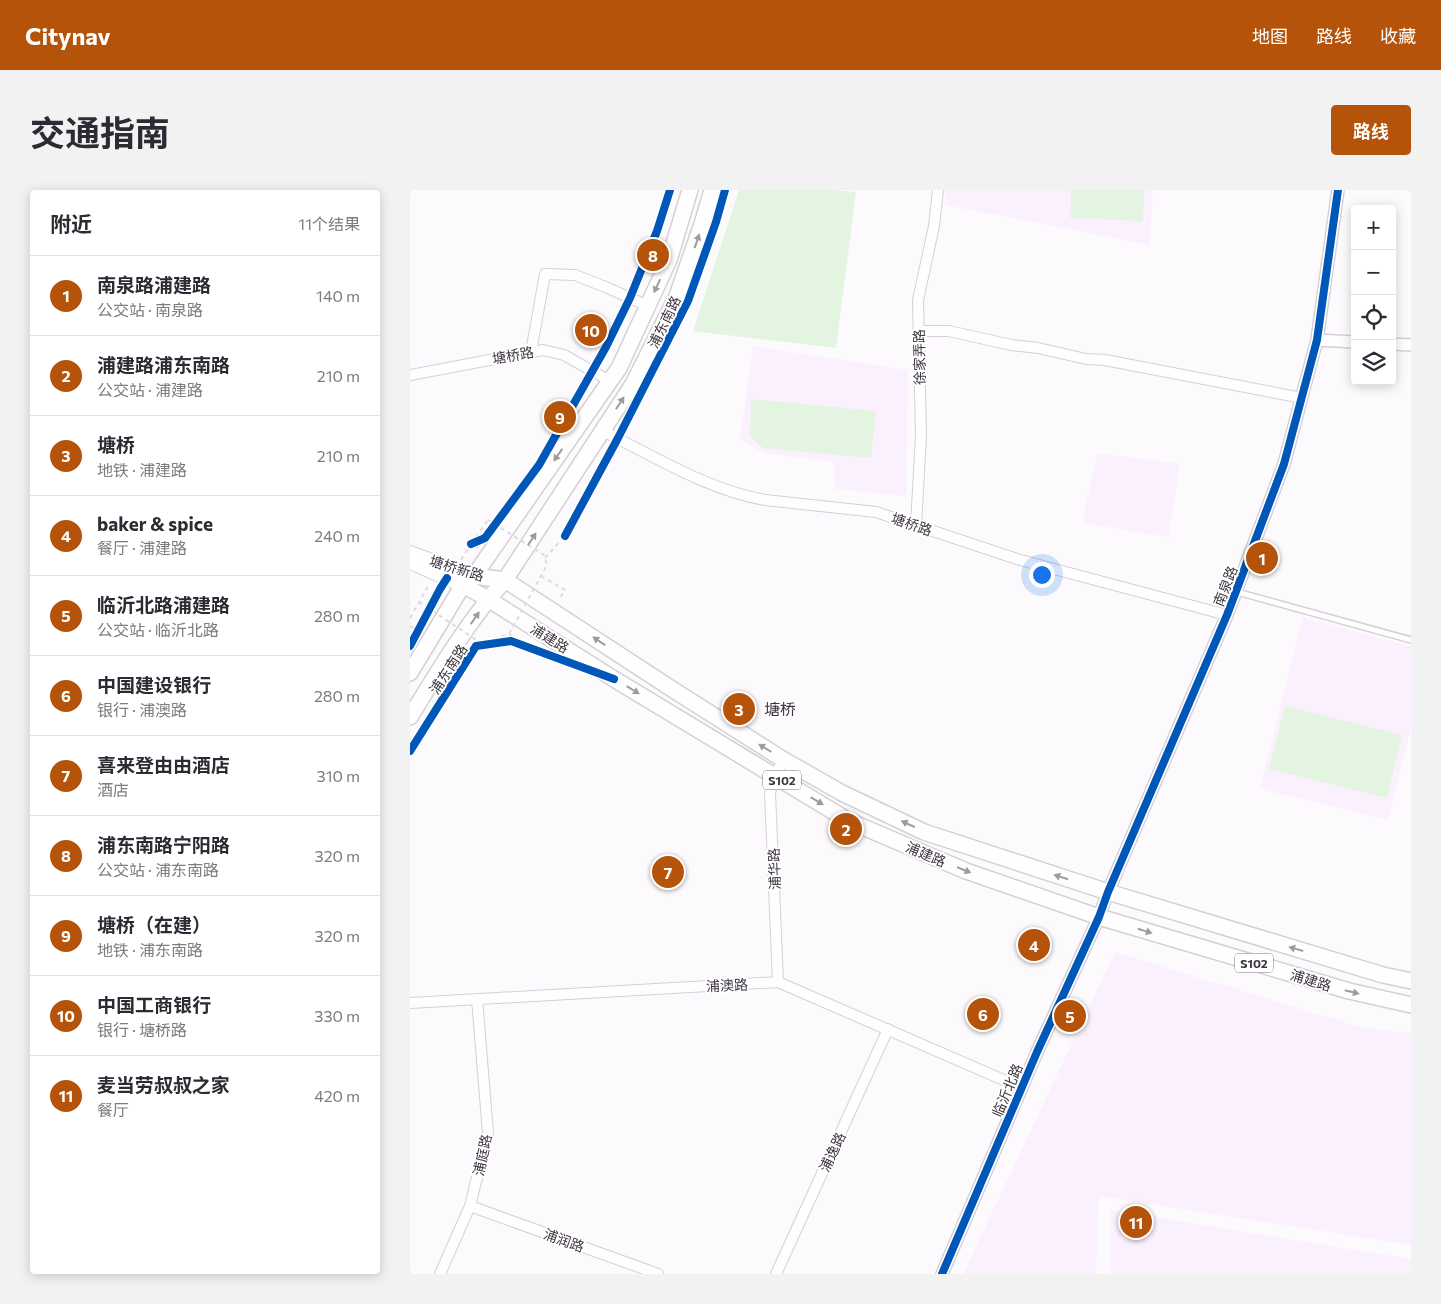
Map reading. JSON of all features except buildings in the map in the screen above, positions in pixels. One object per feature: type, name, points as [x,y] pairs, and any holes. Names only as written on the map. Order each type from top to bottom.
[{"type":"main road","name":"浦东南路","points":[[410,673],[468,581],[619,368],[669,260],[690,190]]},
{"type":"main road","name":"浦东南路","points":[[410,717],[488,599],[505,580],[633,384],[678,296],[712,190]]},
{"type":"main road","name":"塘桥新路","points":[[410,553],[455,569],[488,599]]},
{"type":"main road","name":"塘桥新路","points":[[410,562],[435,573],[468,581],[505,580]]},
{"type":"main road","name":"浦建路","points":[[505,580],[784,760],[842,793],[924,832],[1108,892],[1364,969],[1411,981]]},
{"type":"main road","name":"浦建路","points":[[488,599],[614,679],[849,821],[966,871],[1099,917],[1349,991],[1411,1005]]},
{"type":"street","name":"徐家弄路","points":[[916,525],[921,436],[918,300],[934,226],[938,190]]},
{"type":"street","name":"南泉路","points":[[1099,917],[1237,592],[1284,464],[1318,340],[1338,190]]},
{"type":"street","points":[[531,352],[545,274],[575,275],[648,306]]},
{"type":"street","points":[[918,331],[949,331],[1086,359],[1105,360],[1302,398]]},
{"type":"street","points":[[1318,340],[1351,342]]},
{"type":"street","points":[[1396,344],[1411,345]]},
{"type":"street","name":"塘桥路","points":[[410,375],[543,350],[564,355],[610,381]]},
{"type":"street","name":"塘桥路","points":[[602,430],[674,467],[730,492],[765,500],[867,510],[1017,559],[1227,615]]},
{"type":"street","name":"浦华路","points":[[778,982],[770,793],[774,776],[784,760]]},
{"type":"street","name":"临沂北路","points":[[942,1274],[1022,1088],[1099,917]]},
{"type":"street","name":"浦澳路","points":[[410,1003],[778,982],[1022,1088]]},
{"type":"street","name":"浦庭路","points":[[440,1274],[470,1206],[488,1133],[477,999]]},
{"type":"street","name":"浦逸路","points":[[776,1274],[888,1029]]},
{"type":"street","name":"浦润路","points":[[470,1206],[658,1274]]},
{"type":"lane","points":[[1237,592],[1411,640]]},
{"type":"path","points":[[471,544],[485,538],[501,516]]},
{"type":"path","points":[[419,602],[481,643],[509,634],[547,565],[544,555],[488,520],[455,569]]},
{"type":"path","points":[[545,558],[570,528]]},
{"type":"path","points":[[471,544],[488,555]]},
{"type":"path","points":[[410,618],[435,573]]},
{"type":"path","points":[[541,576],[565,590]]},
{"type":"path","points":[[427,614],[435,598]]},
{"type":"path","points":[[414,639],[422,623]]},
{"type":"path","points":[[509,634],[529,646],[529,648]]},
{"type":"shaded area","points":[[945,190],[1153,190],[1150,245],[945,205]]},
{"type":"shaded area","points":[[753,346],[908,370],[906,496],[835,489],[834,462],[764,453],[740,439]]},
{"type":"shaded area","points":[[1097,453],[1180,464],[1168,537],[1082,523]]},
{"type":"shaded area","points":[[1303,617],[1411,647],[1411,728],[1388,820],[1260,789]]},
{"type":"shaded area","points":[[1115,952],[1363,1028],[1411,1033],[1411,1245],[1099,1196],[1096,1274],[963,1274]]},
{"type":"shaded area","points":[[1111,1210],[1411,1259],[1411,1274],[1110,1274]]},
{"type":"green space","points":[[739,190],[833,190],[856,192],[836,348],[693,331]]},
{"type":"green space","points":[[1071,190],[1144,190],[1143,221],[1070,218]]},
{"type":"green space","points":[[751,399],[876,411],[871,458],[763,448],[750,436]]},
{"type":"green space","points":[[1285,706],[1402,735],[1387,798],[1269,769]]},
{"type":"cycle path","points":[[471,544],[485,538],[539,465],[606,347],[630,298],[657,231],[670,190]]},
{"type":"cycle path","points":[[565,536],[618,438],[688,301],[716,222],[725,190]]},
{"type":"cycle path","points":[[942,1274],[1037,1052],[1099,917],[1227,615],[1284,464],[1317,340],[1338,190]]},
{"type":"cycle path","points":[[410,646],[447,578]]},
{"type":"cycle path","points":[[410,751],[476,646],[511,641],[614,679]]},
{"type":"place","name":"浦东南路宁阳路","points":[[653,255]]},
{"type":"place","name":"中国工商银行","points":[[591,330]]},
{"type":"place","name":"塘桥（在建）","points":[[560,417]]},
{"type":"place","name":"南泉路浦建路","points":[[1262,558]]},
{"type":"place","name":"塘桥","points":[[739,709]]},
{"type":"place","name":"浦建路浦东南路","points":[[846,829]]},
{"type":"place","name":"喜来登由由酒店","points":[[668,872]]},
{"type":"place","name":"baker & spice","points":[[1034,945]]},
{"type":"place","name":"中国建设银行","points":[[983,1014]]},
{"type":"place","name":"临沂北路浦建路","points":[[1070,1016]]},
{"type":"place","name":"麦当劳叔叔之家","points":[[1136,1222]]},
{"type":"district","name":"塘桥","points":[[780,708]]}]
